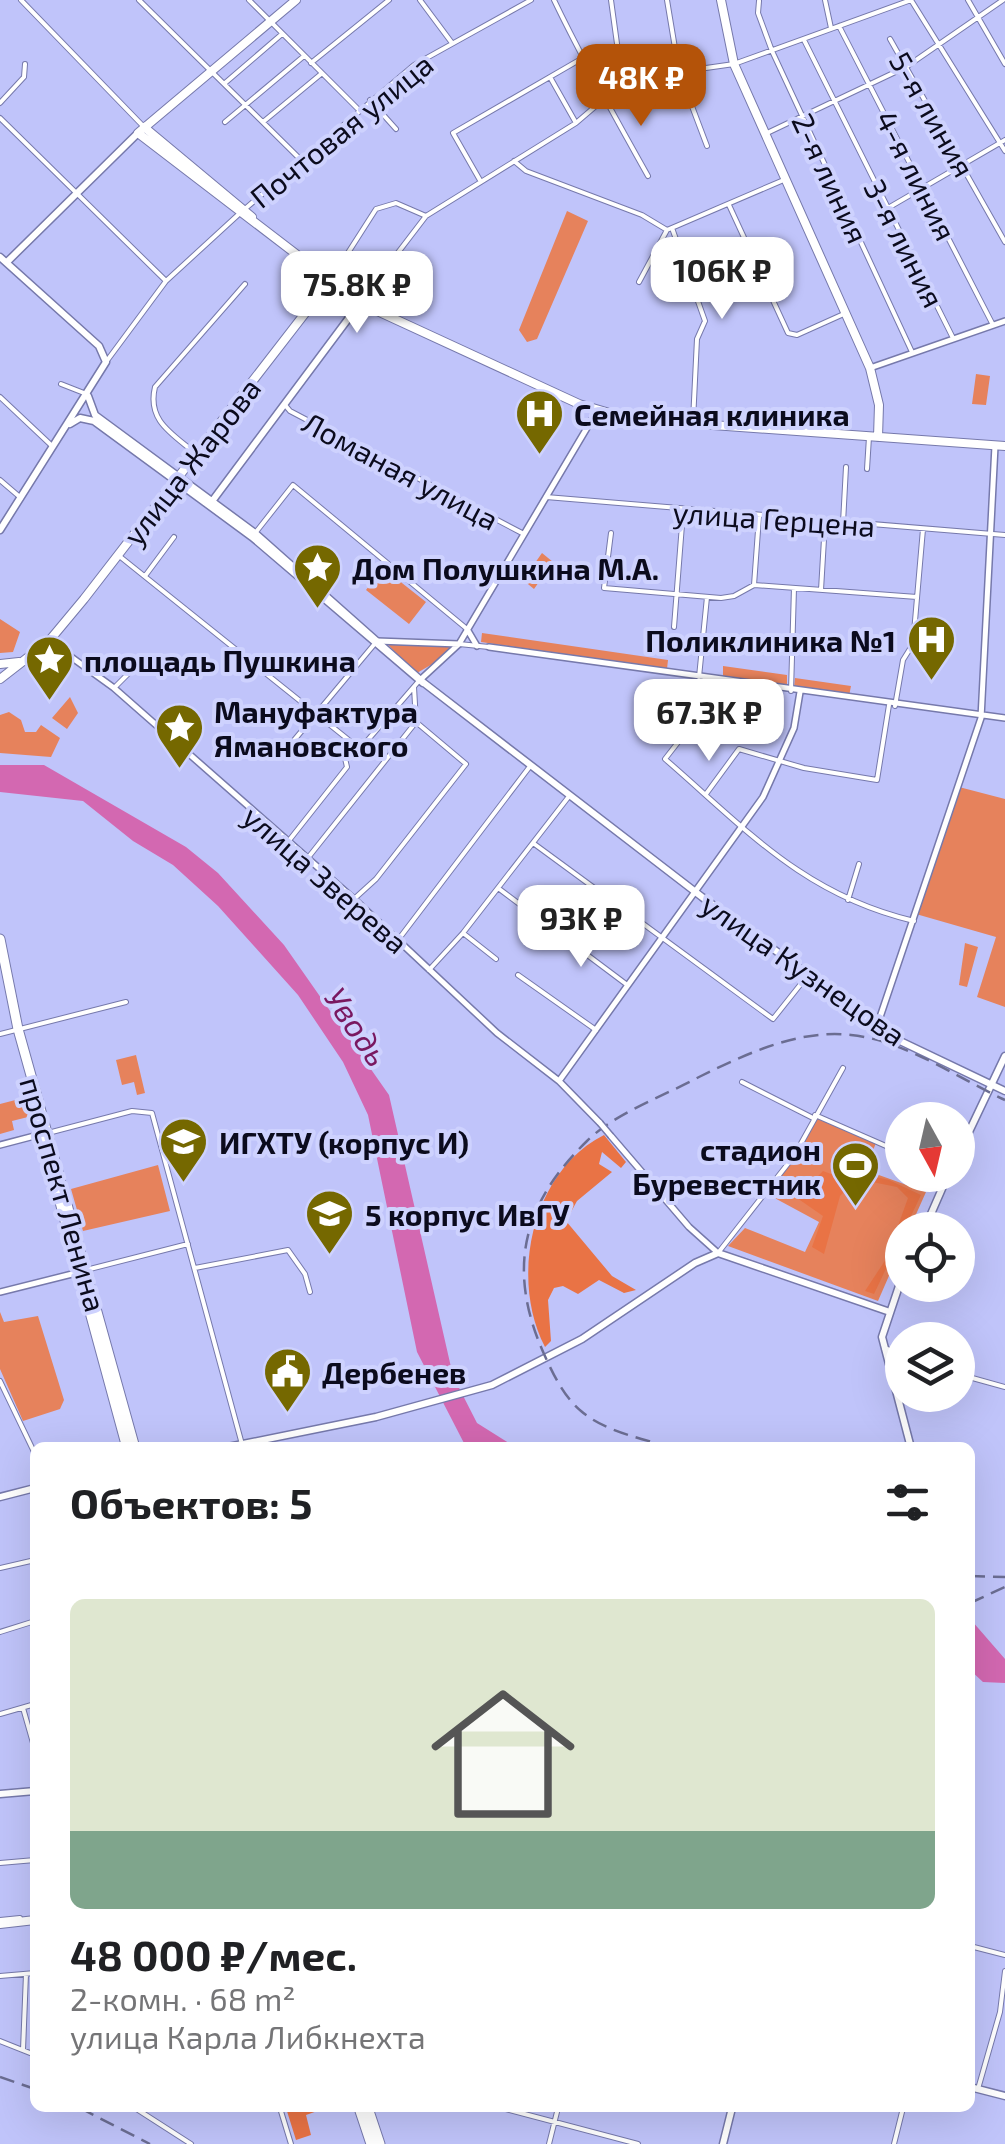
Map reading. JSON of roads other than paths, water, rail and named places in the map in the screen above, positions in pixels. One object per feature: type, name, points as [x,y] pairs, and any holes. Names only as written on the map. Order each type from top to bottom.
[{"type":"highway","name":"проспект Ленина","points":[[0,939],[15,1030]]},
{"type":"highway","name":"проспект Ленина","points":[[0,969],[126,1442]]},
{"type":"highway","name":"проспект Ленина","points":[[82,1271],[133,1442]]},
{"type":"highway","points":[[360,2112],[371,2144]]},
{"type":"highway","points":[[369,2112],[380,2144]]},
{"type":"main road","points":[[106,362],[99,346],[3,260],[141,130],[296,0]]},
{"type":"main road","points":[[721,0],[734,64],[870,368],[879,405],[873,437]]},
{"type":"main road","points":[[141,130],[360,303],[597,411],[693,425],[1000,445]]},
{"type":"main road","name":"улица Жарова","points":[[32,655],[49,641],[118,555],[330,281]]},
{"type":"main road","points":[[210,503],[360,303]]},
{"type":"main road","name":"Почтовая улица","points":[[0,530],[106,362]]},
{"type":"main road","name":"улица Кузнецова","points":[[88,396],[95,415],[252,537],[375,643]]},
{"type":"main road","name":"улица Кузнецова","points":[[70,424],[83,418],[94,420],[178,479]]},
{"type":"main road","name":"улица Кузнецова","points":[[210,503],[255,533],[419,683],[808,975],[877,1026],[1005,1091]]},
{"type":"main road","points":[[0,664],[32,655]]},
{"type":"main road","points":[[0,679],[32,655]]},
{"type":"main road","points":[[975,1118],[1005,1056]]},
{"type":"main road","points":[[255,1442],[472,1390],[546,1359],[649,1298],[695,1263],[718,1253],[888,1310]]},
{"type":"main road","points":[[891,1302],[882,1329],[884,1348],[909,1442]]},
{"type":"main road","points":[[0,1499],[30,1491]]},
{"type":"main road","points":[[0,1794],[30,1792]]},
{"type":"main road","points":[[0,1922],[30,1919]]},
{"type":"main road","points":[[975,2088],[1005,2096]]},
{"type":"main road","points":[[723,2144],[731,2112]]},
{"type":"street","points":[[21,0],[141,130]]},
{"type":"street","points":[[139,0],[299,158]]},
{"type":"street","points":[[249,0],[358,110]]},
{"type":"street","points":[[311,63],[389,0]]},
{"type":"street","points":[[420,0],[452,42]]},
{"type":"street","name":"Почтовая улица","points":[[106,362],[166,280],[299,158],[414,64],[531,0]]},
{"type":"street","points":[[554,0],[581,60],[602,88],[604,100],[648,176]]},
{"type":"street","points":[[611,0],[622,80]]},
{"type":"street","points":[[666,0],[680,72],[707,146]]},
{"type":"street","points":[[824,0],[831,28]]},
{"type":"street","points":[[602,88],[622,80],[734,64],[911,0],[1003,141],[1005,151]]},
{"type":"street","points":[[968,0],[1005,64]]},
{"type":"street","points":[[766,134],[906,67],[1003,0]]},
{"type":"street","name":"2-я линия","points":[[759,2],[758,13],[772,52],[912,352]]},
{"type":"street","name":"4-я линия","points":[[839,26],[993,325]]},
{"type":"street","points":[[224,83],[282,34]]},
{"type":"street","name":"5-я линия","points":[[890,39],[1005,242]]},
{"type":"street","name":"3-я линия","points":[[804,40],[953,338]]},
{"type":"street","points":[[226,122],[304,56]]},
{"type":"street","points":[[481,182],[453,133],[581,60]]},
{"type":"street","points":[[0,103],[24,77],[24,64]]},
{"type":"street","points":[[264,122],[322,74]]},
{"type":"street","points":[[550,77],[576,123]]},
{"type":"street","points":[[370,100],[396,129]]},
{"type":"street","points":[[360,303],[426,216],[576,123],[604,100]]},
{"type":"street","points":[[0,118],[166,280]]},
{"type":"street","points":[[888,208],[1003,141]]},
{"type":"street","points":[[514,161],[526,171],[669,229],[705,320],[697,339],[693,425]]},
{"type":"street","points":[[639,282],[669,229],[786,179]]},
{"type":"street","name":"улица Жарова","points":[[330,281],[376,210],[396,203],[426,216]]},
{"type":"street","points":[[729,205],[788,333],[797,334],[846,313]]},
{"type":"street","points":[[0,269],[3,260]]},
{"type":"street","points":[[196,454],[159,422],[151,403],[155,387],[245,284]]},
{"type":"street","points":[[870,368],[1005,321]]},
{"type":"street","points":[[61,384],[88,396]]},
{"type":"street","points":[[0,397],[54,447]]},
{"type":"street","name":"Ломаная улица","points":[[284,403],[290,411],[522,533]]},
{"type":"street","points":[[118,555],[360,749],[458,644],[597,411]]},
{"type":"street","points":[[867,469],[873,437]]},
{"type":"street","points":[[877,1026],[981,718],[990,534],[1000,445]]},
{"type":"street","points":[[843,523],[846,468]]},
{"type":"street","points":[[0,480],[21,498]]},
{"type":"street","points":[[255,533],[293,485],[467,628],[477,646]]},
{"type":"street","name":"улица Герцена","points":[[543,497],[1005,535]]},
{"type":"street","points":[[674,627],[682,511]]},
{"type":"street","points":[[754,584],[759,517]]},
{"type":"street","points":[[820,590],[825,522]]},
{"type":"street","points":[[706,794],[739,749],[782,762],[877,780],[903,660],[913,644],[923,529]]},
{"type":"street","points":[[611,533],[604,588],[707,597],[734,596],[754,584],[917,598]]},
{"type":"street","points":[[145,576],[174,537]]},
{"type":"street","points":[[791,691],[794,588]]},
{"type":"street","points":[[699,677],[707,597]]},
{"type":"street","name":"улица Зверева","points":[[49,641],[114,688],[354,899],[497,1033],[559,1080],[689,1227],[718,1253]]},
{"type":"street","points":[[290,745],[375,643],[489,647],[981,718],[1005,718]]},
{"type":"street","points":[[114,688],[130,672]]},
{"type":"street","points":[[307,859],[416,722],[419,683]]},
{"type":"street","points":[[559,1080],[742,828],[782,762],[794,728],[800,692]]},
{"type":"street","points":[[354,899],[376,879],[466,764],[416,722]]},
{"type":"street","points":[[679,742],[665,760],[742,828],[820,888],[914,922]]},
{"type":"street","points":[[287,842],[347,767],[344,754],[352,743]]},
{"type":"street","points":[[398,940],[531,765]]},
{"type":"street","points":[[428,970],[464,933],[570,795]]},
{"type":"street","points":[[533,844],[773,1018],[808,975]]},
{"type":"street","points":[[848,900],[859,864]]},
{"type":"street","points":[[498,888],[628,986]]},
{"type":"street","points":[[464,933],[496,958]]},
{"type":"street","points":[[518,975],[596,1030]]},
{"type":"street","points":[[0,1034],[126,1002]]},
{"type":"street","points":[[718,1253],[768,1194],[842,1068]]},
{"type":"street","points":[[742,1082],[885,1145]]},
{"type":"street","points":[[0,1144],[147,1110],[152,1113],[241,1442]]},
{"type":"street","points":[[0,1292],[188,1244]]},
{"type":"street","points":[[195,1268],[288,1250],[305,1274],[310,1292]]},
{"type":"street","points":[[975,1378],[1005,1386]]},
{"type":"street","points":[[0,1380],[30,1443]]},
{"type":"street","points":[[0,1568],[30,1561]]},
{"type":"street","points":[[0,1632],[30,1623]]},
{"type":"street","points":[[0,1714],[30,1706]]},
{"type":"street","points":[[23,1708],[30,1732]]},
{"type":"street","points":[[0,1863],[30,1860]]},
{"type":"street","points":[[975,1947],[1005,1955]]},
{"type":"street","points":[[975,2085],[1000,2012],[1005,1971]]},
{"type":"street","points":[[22,2050],[26,1974]]},
{"type":"street","points":[[0,1976],[30,1974]]},
{"type":"street","points":[[0,2041],[30,2054]]},
{"type":"street","points":[[141,2112],[191,2144]]},
{"type":"street","points":[[281,2112],[292,2144]]},
{"type":"street","points":[[518,2112],[638,2144]]},
{"type":"street","points":[[548,2144],[557,2112]]},
{"type":"street","points":[[894,2144],[901,2112]]},
{"type":"railway","points":[[653,1442],[612,1429],[569,1399],[544,1354],[526,1295],[527,1240],[535,1215],[547,1190],[587,1141],[626,1113],[717,1068],[773,1045],[831,1034],[891,1044],[1005,1100]]},
{"type":"railway","points":[[975,1576],[1005,1577]]},
{"type":"railway","points":[[975,1601],[1005,1587]]},
{"type":"railway","points":[[0,2077],[30,2087]]},
{"type":"railway","points":[[88,2112],[150,2144]]},
{"type":"place","name":"Семейная клиника","points":[[539,456]]},
{"type":"place","name":"Дом Полушкина М.А.","points":[[317,610]]},
{"type":"place","name":"Поликлиника №1","points":[[931,682]]},
{"type":"place","name":"площадь Пушкина","points":[[49,702]]},
{"type":"place","name":"Мануфактура Ямановского","points":[[179,770]]},
{"type":"place","name":"ИГХТУ (корпус И)","points":[[184,1184]]},
{"type":"place","name":"стадион Буревестник","points":[[856,1208]]},
{"type":"place","name":"5 корпус ИвГУ","points":[[330,1256]]},
{"type":"place","name":"Дербенев","points":[[287,1414]]},
{"type":"water label","name":"Уводь","points":[[358,1026]]}]
